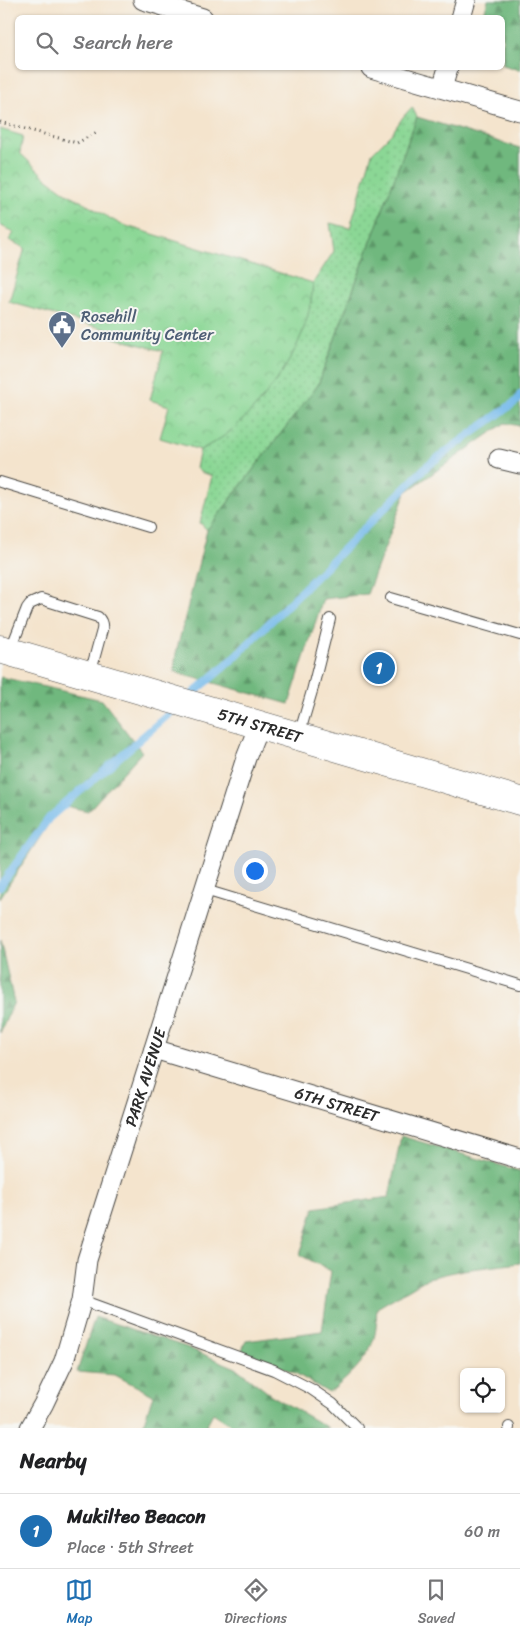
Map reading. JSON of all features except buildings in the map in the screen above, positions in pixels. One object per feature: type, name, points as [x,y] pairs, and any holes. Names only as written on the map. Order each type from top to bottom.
[{"type":"main road","name":"5TH STREET","points":[[5,650],[520,802]]},
{"type":"street","points":[[143,0],[193,15]]},
{"type":"street","points":[[462,15],[466,0]]},
{"type":"street","points":[[378,70],[520,111]]},
{"type":"street","points":[[442,88],[447,70]]},
{"type":"street","points":[[499,459],[520,464]]},
{"type":"street","name":"PARK AVENUE","points":[[30,1428],[64,1361],[82,1300],[87,1260],[246,758],[259,724]]},
{"type":"street","name":"6TH STREET","points":[[154,1049],[520,1159]]},
{"type":"lane","points":[[0,482],[148,527]]},
{"type":"lane","points":[[391,598],[520,635]]},
{"type":"lane","points":[[5,650],[27,608],[30,604],[41,599],[98,617],[101,620],[102,630],[90,674]]},
{"type":"lane","points":[[299,736],[330,619]]},
{"type":"lane","points":[[205,890],[520,985]]},
{"type":"lane","points":[[82,1300],[274,1370],[311,1389],[332,1404],[357,1428]]},
{"type":"path","points":[[0,122],[77,143],[97,132]]},
{"type":"green space","points":[[488,0],[520,0],[520,70],[505,66],[505,15],[484,15]]},
{"type":"green space","points":[[412,107],[417,117],[318,385],[207,530],[200,523],[212,476],[200,472],[196,468],[200,450],[225,435],[262,400],[310,307],[313,283],[334,251],[330,223],[350,228],[372,153],[392,133]]},
{"type":"green space","points":[[417,117],[520,148],[520,426],[505,423],[406,492],[367,594],[323,599],[289,704],[174,672],[176,653],[207,530],[318,385]]},
{"type":"green space","points":[[0,129],[23,136],[20,153],[46,178],[65,192],[120,224],[313,283],[311,303],[305,325],[289,360],[279,377],[255,408],[227,434],[200,450],[160,438],[169,406],[150,400],[163,351],[111,337],[112,331],[9,302],[25,248],[9,240],[14,233],[0,225]]},
{"type":"green space","points":[[1,677],[102,700],[142,752],[88,811],[61,805],[0,898],[0,682]]},
{"type":"green space","points":[[0,940],[14,1002],[0,1033]]},
{"type":"green space","points":[[401,1136],[520,1171],[520,1263],[463,1270],[428,1278],[377,1308],[376,1328],[370,1348],[359,1365],[329,1393],[295,1373],[242,1350],[246,1341],[322,1331],[331,1271],[300,1255],[314,1208],[389,1197]]},
{"type":"green space","points":[[95,1317],[186,1347],[236,1368],[271,1395],[328,1428],[236,1428],[213,1413],[205,1428],[142,1428],[153,1395],[115,1375],[77,1372]]},
{"type":"waterway","points":[[188,698],[235,657],[428,465],[518,400],[520,395]]},
{"type":"waterway","points":[[0,886],[49,818],[177,707]]},
{"type":"place","name":"Rosehill Community Center","points":[[62,349]]},
{"type":"place","name":"Mukilteo Beacon","points":[[379,668]]}]
